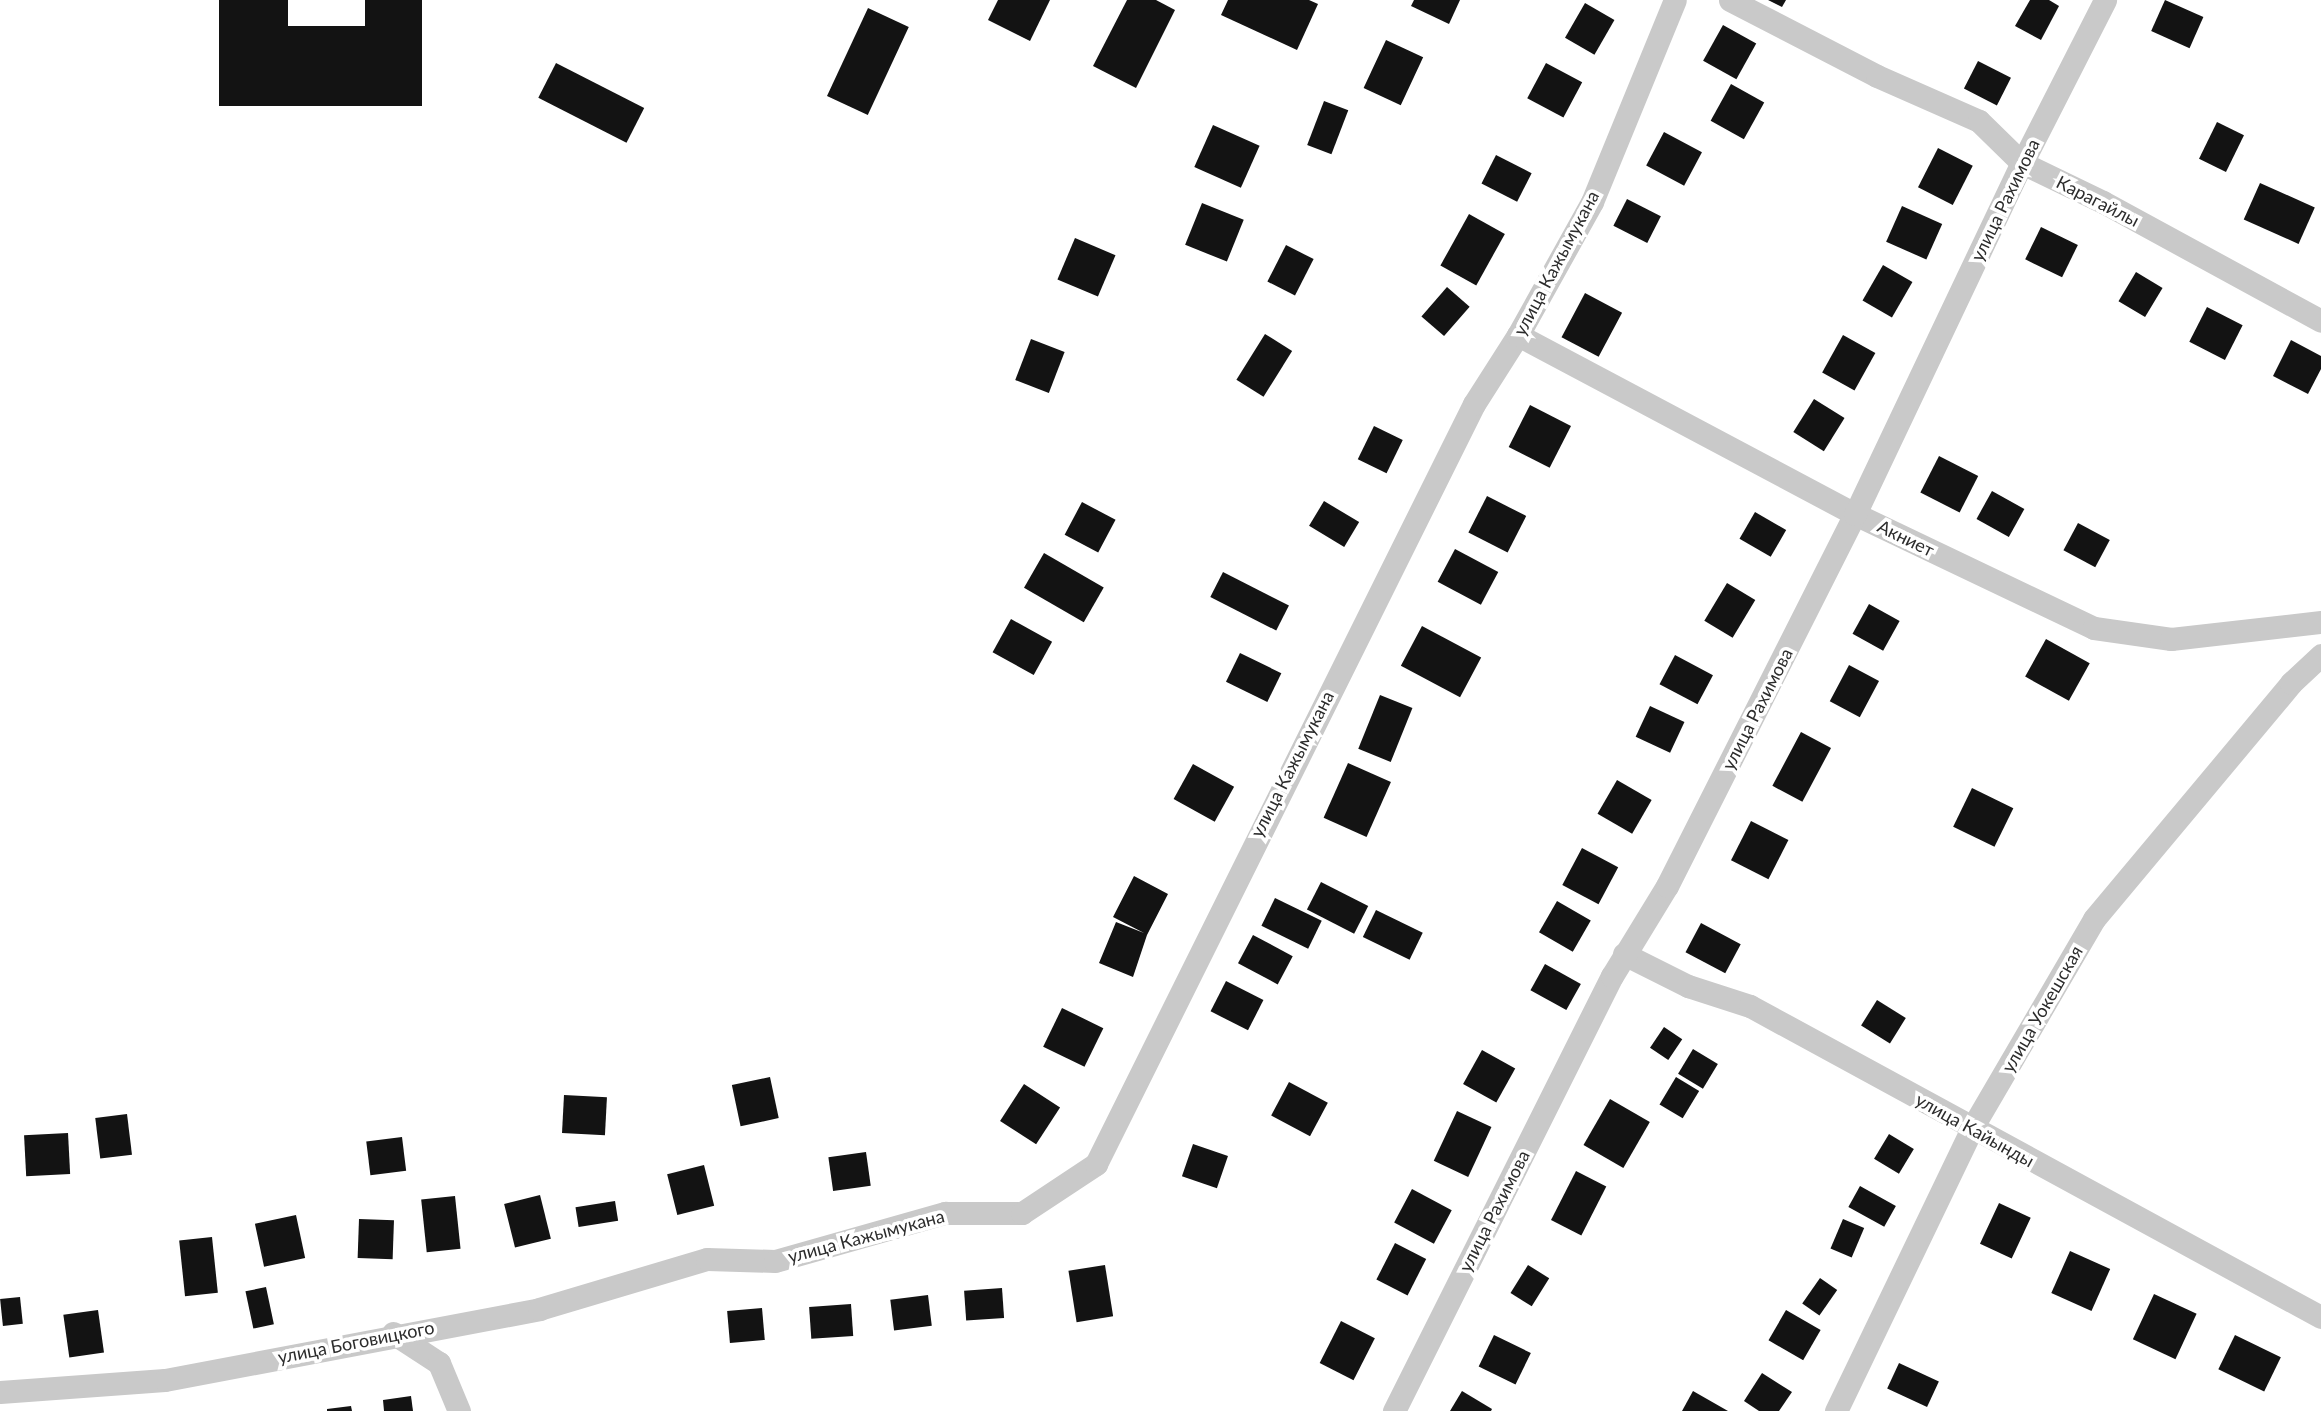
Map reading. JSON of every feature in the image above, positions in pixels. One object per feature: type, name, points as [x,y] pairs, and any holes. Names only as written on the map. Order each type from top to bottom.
[{"type":"street","name":"улица Кажымукана","points":[[707,1258],[775,1261],[945,1213],[1022,1213],[1096,1164],[1474,404],[1518,335],[1592,202],[1675,0]]},
{"type":"street","name":"Карагайлы","points":[[1730,0],[1877,76],[1979,121],[2022,163],[2103,202],[2321,321]]},
{"type":"street","name":"улица Рахимова","points":[[1394,1411],[1624,954],[1667,886],[1856,514],[2022,163],[2105,0]]},
{"type":"street","name":"Акниет","points":[[1518,335],[1856,514],[2094,628],[2171,639],[2321,622]]},
{"type":"street","name":"улица Уокешская","points":[[1836,1411],[1972,1128],[2094,919],[2291,683],[2321,655]]},
{"type":"street","name":"улица Кайынды","points":[[1624,954],[1688,986],[1750,1006],[2321,1317]]},
{"type":"street","name":"улица Боговицкого","points":[[0,1392],[165,1380],[393,1333],[539,1309],[707,1258]]},
{"type":"street","points":[[393,1333],[439,1363],[458,1411]]},
{"type":"building","points":[[219,0],[288,0],[288,26],[365,26],[365,0],[422,0],[422,106],[219,106]]},
{"type":"building","points":[[998,0],[1050,0],[1030,41],[988,20]]},
{"type":"building","points":[[1127,0],[1156,0],[1175,10],[1136,88],[1093,66]]},
{"type":"building","points":[[1228,0],[1309,0],[1318,4],[1297,50],[1221,15]]},
{"type":"building","points":[[1414,0],[1460,0],[1449,24],[1411,6]]},
{"type":"building","points":[[1768,0],[1786,0],[1782,7]]},
{"type":"building","points":[[2030,0],[2049,0],[2059,6],[2041,40],[2015,26]]},
{"type":"building","points":[[2165,0],[2203,17],[2190,48],[2151,31]]},
{"type":"building","points":[[1585,3],[1614,20],[1594,55],[1565,38]]},
{"type":"building","points":[[868,8],[909,27],[868,115],[827,96]]},
{"type":"building","points":[[1723,25],[1756,43],[1736,79],[1703,61]]},
{"type":"building","points":[[1386,40],[1423,57],[1401,105],[1364,88]]},
{"type":"building","points":[[1978,61],[2011,78],[1997,105],[1964,89]]},
{"type":"building","points":[[556,63],[644,108],[627,143],[538,98]]},
{"type":"building","points":[[1546,63],[1582,82],[1563,118],[1527,98]]},
{"type":"building","points":[[1731,84],[1764,102],[1744,139],[1711,121]]},
{"type":"building","points":[[1324,101],[1348,110],[1331,154],[1307,145]]},
{"type":"building","points":[[2217,122],[2244,135],[2226,172],[2199,159]]},
{"type":"building","points":[[1213,125],[1260,146],[1241,188],[1194,167]]},
{"type":"building","points":[[1664,132],[1702,152],[1684,186],[1646,166]]},
{"type":"building","points":[[1938,148],[1973,166],[1953,205],[1918,187]]},
{"type":"building","points":[[1496,155],[1532,173],[1517,202],[1481,184]]},
{"type":"building","points":[[2260,183],[2315,207],[2299,244],[2244,220]]},
{"type":"building","points":[[1627,199],[1661,216],[1647,243],[1613,226]]},
{"type":"building","points":[[1202,203],[1244,220],[1227,262],[1185,245]]},
{"type":"building","points":[[1902,206],[1942,224],[1926,260],[1886,242]]},
{"type":"building","points":[[1469,214],[1505,234],[1476,285],[1440,266]]},
{"type":"building","points":[[2041,227],[2078,245],[2062,277],[2025,259]]},
{"type":"building","points":[[1075,238],[1116,255],[1098,297],[1057,279]]},
{"type":"building","points":[[1286,245],[1314,259],[1295,296],[1267,282]]},
{"type":"building","points":[[1883,265],[1912,282],[1892,318],[1862,301]]},
{"type":"building","points":[[2136,272],[2163,288],[2145,317],[2118,301]]},
{"type":"building","points":[[1447,287],[1470,307],[1444,336],[1421,316]]},
{"type":"building","points":[[1585,293],[1622,313],[1599,357],[1562,337]]},
{"type":"building","points":[[2207,307],[2243,325],[2225,360],[2189,342]]},
{"type":"building","points":[[1265,334],[1292,351],[1264,397],[1236,380]]},
{"type":"building","points":[[1843,335],[1875,353],[1855,391],[1822,373]]},
{"type":"building","points":[[1031,339],[1065,352],[1049,393],[1015,380]]},
{"type":"building","points":[[2291,340],[2321,356],[2321,369],[2308,394],[2273,376]]},
{"type":"building","points":[[1814,399],[1845,418],[1824,451],[1793,432]]},
{"type":"building","points":[[1530,405],[1571,426],[1550,468],[1509,447]]},
{"type":"building","points":[[1374,426],[1403,440],[1387,473],[1358,459]]},
{"type":"building","points":[[1939,456],[1978,476],[1960,513],[1920,493]]},
{"type":"building","points":[[1992,491],[2024,509],[2009,537],[1976,519]]},
{"type":"building","points":[[1487,496],[1526,516],[1508,553],[1468,533]]},
{"type":"building","points":[[1324,501],[1359,522],[1344,547],[1309,526]]},
{"type":"building","points":[[1082,502],[1116,520],[1098,553],[1065,535]]},
{"type":"building","points":[[1755,512],[1786,530],[1771,557],[1740,539]]},
{"type":"building","points":[[2078,523],[2110,540],[2095,567],[2063,550]]},
{"type":"building","points":[[1455,549],[1498,572],[1481,605],[1438,582]]},
{"type":"building","points":[[1044,553],[1104,588],[1084,622],[1024,588]]},
{"type":"building","points":[[1223,572],[1289,606],[1276,631],[1210,597]]},
{"type":"building","points":[[1727,583],[1755,600],[1733,638],[1704,621]]},
{"type":"building","points":[[1869,604],[1900,621],[1883,651],[1853,634]]},
{"type":"building","points":[[1011,619],[1052,642],[1034,675],[993,652]]},
{"type":"building","points":[[1422,626],[1481,657],[1460,697],[1401,666]]},
{"type":"building","points":[[2046,639],[2090,663],[2069,701],[2025,677]]},
{"type":"building","points":[[1240,653],[1281,673],[1267,702],[1226,682]]},
{"type":"building","points":[[1675,655],[1713,675],[1697,704],[1660,684]]},
{"type":"building","points":[[1849,665],[1879,681],[1860,717],[1830,701]]},
{"type":"building","points":[[1380,695],[1412,708],[1391,762],[1358,749]]},
{"type":"building","points":[[1650,706],[1684,722],[1670,753],[1636,737]]},
{"type":"building","points":[[1801,732],[1831,748],[1802,802],[1772,786]]},
{"type":"building","points":[[1348,763],[1391,782],[1367,837],[1324,818]]},
{"type":"building","points":[[1193,764],[1234,787],[1215,822],[1174,799]]},
{"type":"building","points":[[1617,780],[1652,800],[1632,834],[1598,814]]},
{"type":"building","points":[[1972,788],[2013,808],[1994,847],[1953,827]]},
{"type":"building","points":[[1751,821],[1788,840],[1768,879],[1731,860]]},
{"type":"building","points":[[1582,848],[1618,867],[1598,904],[1562,885]]},
{"type":"building","points":[[1134,876],[1168,894],[1147,935],[1133,977],[1099,963],[1116,922],[1144,933],[1113,917]]},
{"type":"building","points":[[1321,882],[1368,906],[1354,934],[1307,910]]},
{"type":"building","points":[[1275,898],[1322,921],[1308,949],[1261,926]]},
{"type":"building","points":[[1557,901],[1591,920],[1573,952],[1539,932]]},
{"type":"building","points":[[1376,910],[1423,933],[1410,960],[1363,937]]},
{"type":"building","points":[[1701,923],[1741,944],[1725,973],[1686,952]]},
{"type":"building","points":[[1253,935],[1293,956],[1278,984],[1238,963]]},
{"type":"building","points":[[1545,964],[1581,984],[1566,1010],[1530,990]]},
{"type":"building","points":[[1226,981],[1263,1000],[1248,1030],[1211,1011]]},
{"type":"building","points":[[1877,1000],[1906,1018],[1890,1043],[1861,1025]]},
{"type":"building","points":[[1062,1008],[1103,1028],[1084,1067],[1043,1047]]},
{"type":"building","points":[[1664,1027],[1682,1039],[1668,1060],[1650,1048]]},
{"type":"building","points":[[1693,1049],[1718,1064],[1703,1089],[1678,1074]]},
{"type":"building","points":[[1482,1050],[1515,1068],[1496,1103],[1463,1084]]},
{"type":"building","points":[[770,1077],[779,1118],[741,1126],[732,1085]]},
{"type":"building","points":[[1676,1077],[1699,1091],[1683,1118],[1660,1104]]},
{"type":"building","points":[[1289,1082],[1328,1103],[1310,1136],[1271,1116]]},
{"type":"building","points":[[1024,1084],[1060,1107],[1036,1144],[1000,1121]]},
{"type":"building","points":[[564,1095],[607,1097],[605,1135],[562,1133]]},
{"type":"building","points":[[1610,1099],[1650,1122],[1623,1168],[1584,1145]]},
{"type":"building","points":[[1457,1111],[1491,1127],[1468,1177],[1434,1161]]},
{"type":"building","points":[[127,1114],[132,1155],[100,1159],[95,1118]]},
{"type":"building","points":[[68,1133],[70,1174],[26,1176],[24,1135]]},
{"type":"building","points":[[1889,1134],[1914,1149],[1899,1174],[1874,1159]]},
{"type":"building","points":[[402,1137],[406,1171],[370,1175],[366,1141]]},
{"type":"building","points":[[1193,1144],[1228,1156],[1217,1188],[1182,1176]]},
{"type":"building","points":[[866,1152],[871,1186],[833,1191],[828,1157]]},
{"type":"building","points":[[704,1165],[714,1206],[677,1215],[667,1174]]},
{"type":"building","points":[[1576,1171],[1606,1186],[1581,1235],[1551,1220]]},
{"type":"building","points":[[1860,1186],[1896,1206],[1884,1227],[1848,1207]]},
{"type":"building","points":[[1412,1189],[1452,1210],[1434,1244],[1394,1223]]},
{"type":"building","points":[[540,1195],[551,1239],[515,1248],[504,1204]]},
{"type":"building","points":[[455,1196],[461,1249],[427,1252],[421,1200]]},
{"type":"building","points":[[615,1201],[618,1221],[579,1227],[575,1207]]},
{"type":"building","points":[[1999,1203],[2031,1218],[2012,1259],[1980,1244]]},
{"type":"building","points":[[296,1215],[305,1258],[264,1267],[255,1224]]},
{"type":"building","points":[[359,1219],[394,1220],[393,1259],[358,1258]]},
{"type":"building","points":[[1843,1219],[1864,1228],[1852,1257],[1830,1248]]},
{"type":"building","points":[[212,1237],[218,1293],[185,1296],[179,1240]]},
{"type":"building","points":[[1395,1243],[1426,1259],[1408,1295],[1376,1280]]},
{"type":"building","points":[[2070,1251],[2110,1269],[2091,1311],[2051,1293]]},
{"type":"building","points":[[1105,1265],[1113,1316],[1077,1322],[1068,1271]]},
{"type":"building","points":[[1528,1265],[1549,1278],[1532,1306],[1511,1293]]},
{"type":"building","points":[[1820,1278],[1837,1290],[1819,1315],[1802,1303]]},
{"type":"building","points":[[266,1287],[274,1324],[253,1329],[245,1291]]},
{"type":"building","points":[[1002,1288],[1004,1318],[966,1321],[964,1291]]},
{"type":"building","points":[[2154,1294],[2197,1314],[2175,1359],[2133,1339]]},
{"type":"building","points":[[928,1295],[932,1326],[894,1330],[890,1300]]},
{"type":"building","points":[[20,1297],[23,1324],[3,1326],[0,1299]]},
{"type":"building","points":[[851,1304],[853,1336],[811,1339],[809,1307]]},
{"type":"building","points":[[762,1308],[765,1340],[730,1343],[727,1311]]},
{"type":"building","points":[[98,1310],[104,1353],[69,1357],[63,1315]]},
{"type":"building","points":[[1786,1310],[1821,1330],[1803,1360],[1768,1340]]},
{"type":"building","points":[[1341,1321],[1375,1338],[1354,1380],[1320,1363]]},
{"type":"building","points":[[1494,1335],[1531,1353],[1516,1384],[1479,1366]]},
{"type":"building","points":[[2235,1335],[2281,1357],[2264,1392],[2218,1369]]},
{"type":"building","points":[[1899,1363],[1939,1382],[1927,1407],[1887,1388]]},
{"type":"building","points":[[1762,1373],[1792,1392],[1779,1411],[1759,1411],[1744,1401]]},
{"type":"building","points":[[1462,1391],[1492,1409],[1491,1411],[1450,1411]]},
{"type":"building","points":[[1693,1391],[1728,1411],[1682,1411]]},
{"type":"building","points":[[411,1396],[413,1411],[384,1411],[383,1400]]},
{"type":"building","points":[[351,1406],[352,1411],[327,1411],[327,1409]]}]
